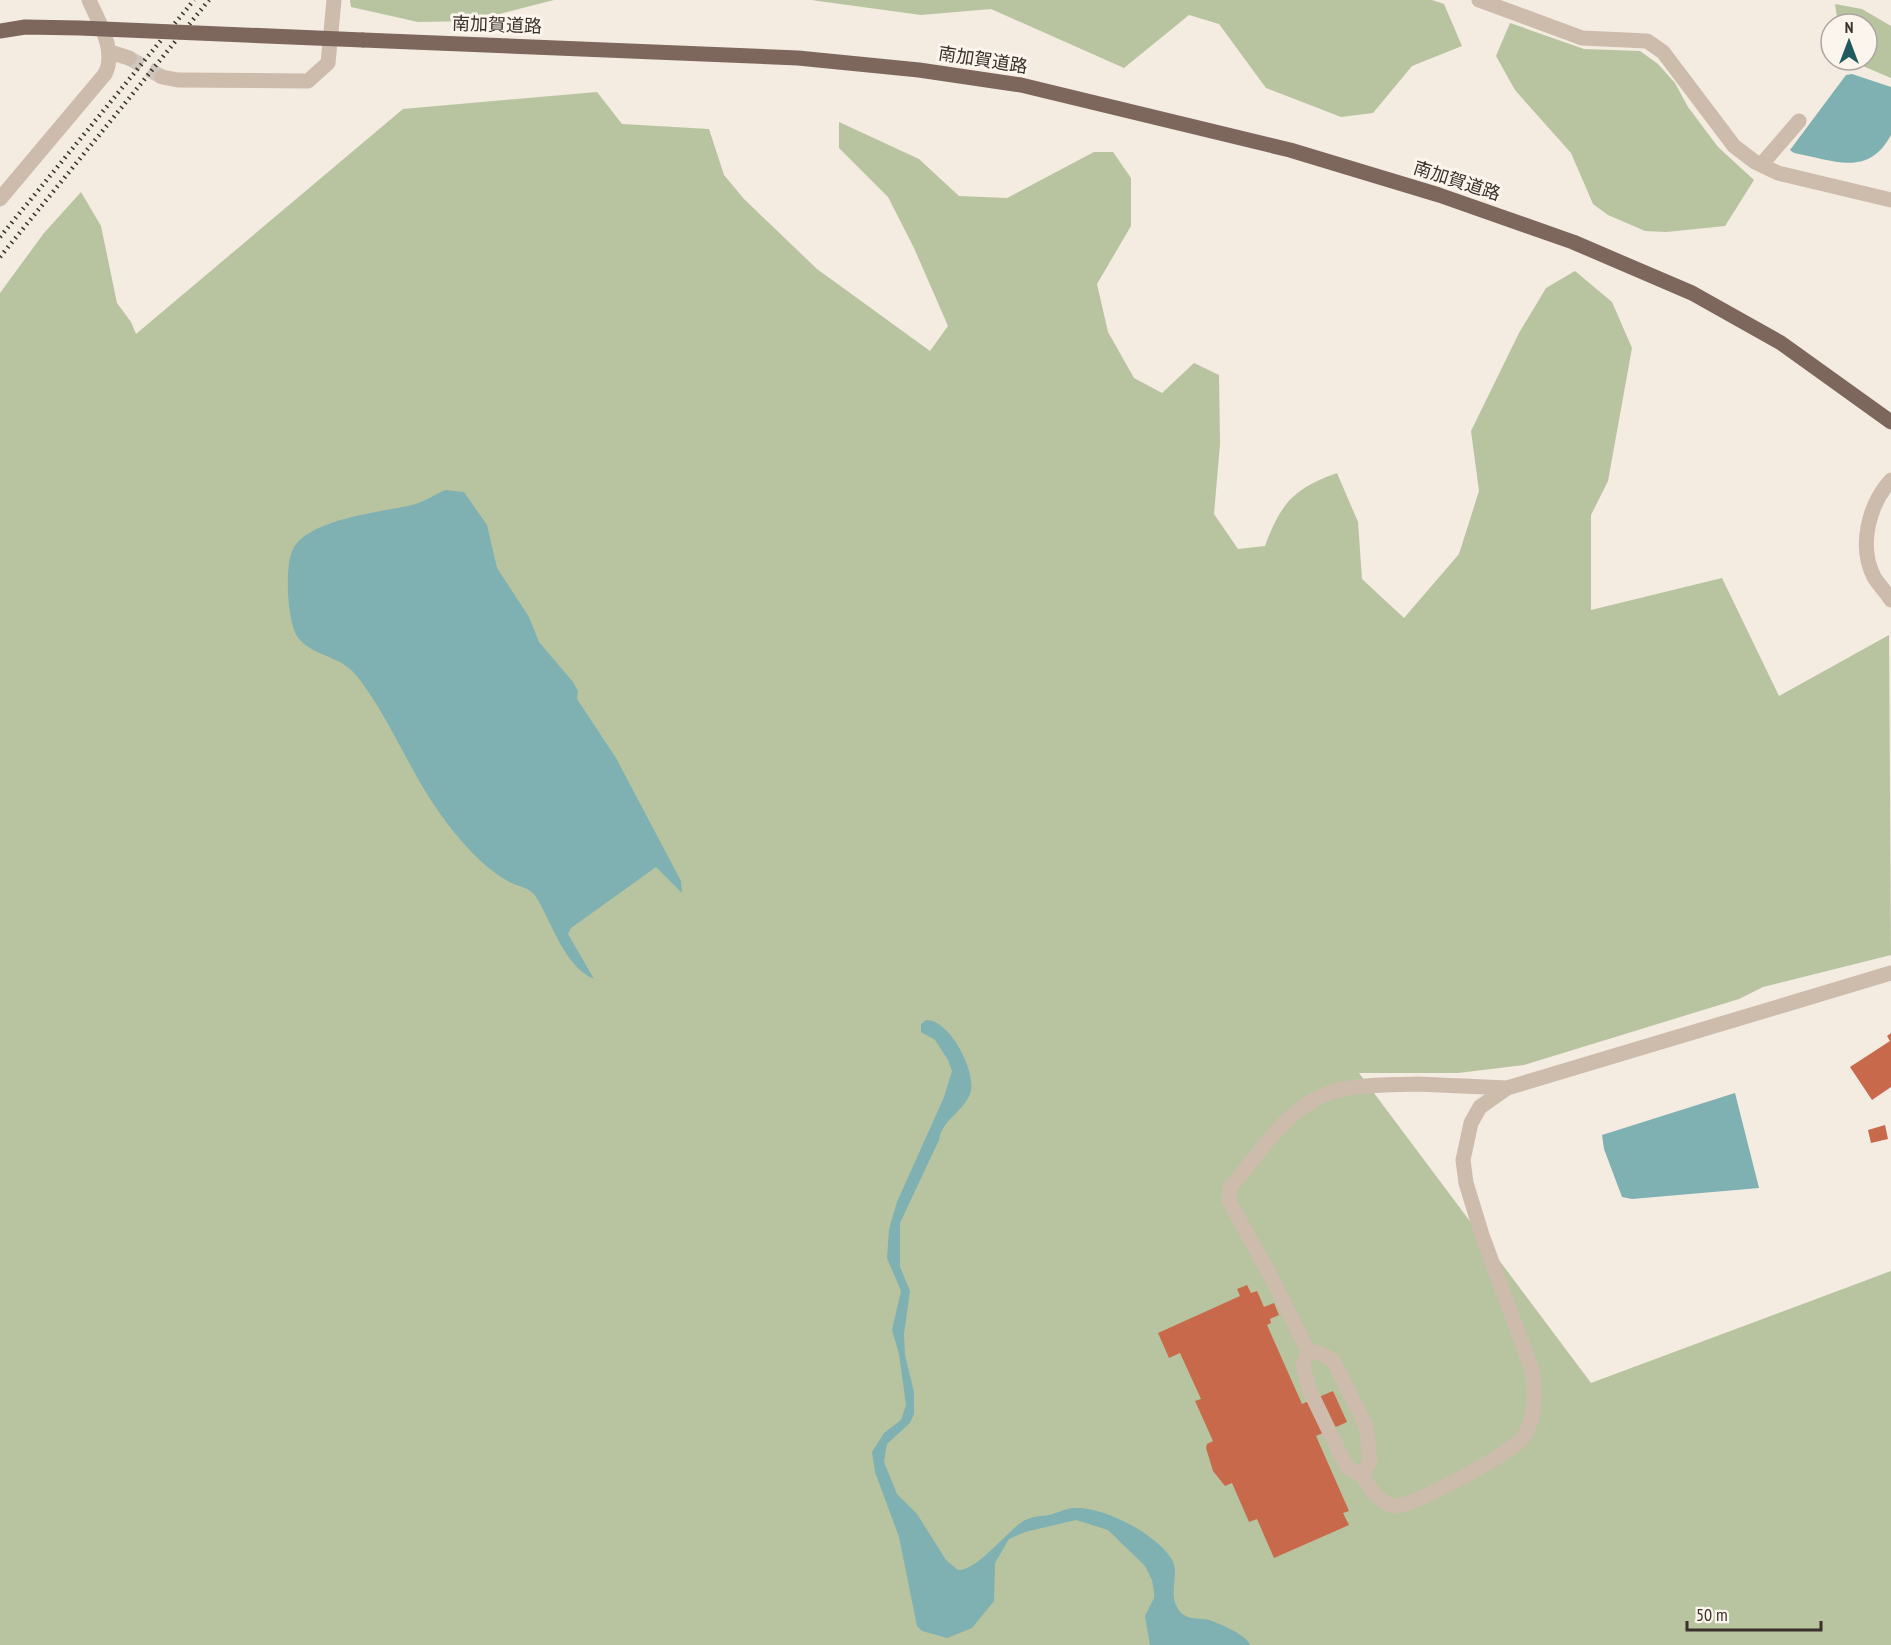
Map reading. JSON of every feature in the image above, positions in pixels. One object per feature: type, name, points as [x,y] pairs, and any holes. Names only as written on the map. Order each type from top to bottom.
[{"type":"main road","name":"南加賀道路","points":[[0,31],[25,27],[58,27],[798,58],[919,70],[1022,85],[1279,147],[1450,198],[1574,242],[1692,293],[1781,343],[1891,422]]},
{"type":"street","points":[[0,199],[105,74],[110,63],[110,52],[89,0]]},
{"type":"street","points":[[162,77],[178,80],[308,81],[328,63],[334,0]]},
{"type":"street","points":[[1479,0],[1582,38],[1647,41],[1663,52],[1734,146],[1761,165],[1778,173],[1891,200]]},
{"type":"street","points":[[110,52],[129,58]]},
{"type":"street","points":[[1761,165],[1799,121]]},
{"type":"street","points":[[1891,480],[1880,491],[1869,519],[1866,548],[1874,576],[1891,600]]},
{"type":"street","points":[[1507,1088],[1407,1084],[1337,1090],[1297,1112],[1283,1125],[1230,1188],[1229,1202],[1272,1279],[1308,1352],[1303,1365],[1309,1389],[1344,1462],[1348,1468],[1362,1475],[1380,1499],[1395,1506],[1410,1504],[1489,1462],[1521,1440],[1531,1415],[1535,1387],[1532,1370],[1482,1235],[1466,1183],[1463,1160],[1471,1123],[1480,1107],[1507,1088],[1891,973]]},
{"type":"street","points":[[1308,1352],[1319,1353],[1333,1360],[1366,1426],[1370,1461],[1362,1475]]},
{"type":"green space","points":[[350,0],[554,0],[472,21],[418,22],[351,7]]},
{"type":"green space","points":[[811,0],[1432,0],[1444,4],[1462,46],[1412,66],[1373,113],[1341,117],[1266,88],[1219,24],[1189,15],[1124,68],[991,9],[921,15]]},
{"type":"green space","points":[[1835,4],[1867,12],[1836,12]]},
{"type":"green space","points":[[1879,19],[1891,26],[1891,78],[1877,72],[1879,72]]},
{"type":"green space","points":[[1510,23],[1584,49],[1640,51],[1658,64],[1675,83],[1688,107],[1718,147],[1754,180],[1725,226],[1666,232],[1645,231],[1608,215],[1593,204],[1571,153],[1515,90],[1496,56]]},
{"type":"green space","points":[[597,92],[622,124],[709,129],[724,175],[744,199],[817,269],[930,351],[948,326],[914,248],[888,197],[839,148],[839,122],[919,159],[959,196],[1007,198],[1094,152],[1113,152],[1131,178],[1131,226],[1097,284],[1108,332],[1134,378],[1162,393],[1194,363],[1219,375],[1220,444],[1214,514],[1238,549],[1265,546],[1277,519],[1290,499],[1309,485],[1337,473],[1358,522],[1362,579],[1404,618],[1459,554],[1479,491],[1471,431],[1519,333],[1546,288],[1575,271],[1612,302],[1632,348],[1608,481],[1591,515],[1591,610],[1722,578],[1779,696],[1889,635],[1891,955],[1763,987],[1739,999],[1524,1065],[1458,1073],[1359,1073],[1591,1383],[1891,1271],[1891,1645],[0,1645],[0,293],[44,233],[81,192],[101,226],[117,303],[131,322],[136,334],[403,109]]},
{"type":"water","points":[[1852,74],[1891,87],[1891,135],[1882,148],[1872,157],[1849,163],[1794,153],[1790,150],[1846,75]]},
{"type":"water","points":[[445,490],[464,492],[487,525],[497,568],[529,617],[539,642],[573,682],[578,691],[577,699],[616,758],[681,881],[682,893],[656,867],[571,928],[568,934],[594,979],[583,972],[566,953],[534,894],[497,875],[450,827],[432,802],[380,710],[356,675],[342,663],[309,648],[297,636],[294,628],[289,605],[289,565],[294,547],[303,537],[331,523],[412,505]]},
{"type":"water","points":[[926,1020],[935,1022],[944,1028],[953,1038],[966,1062],[971,1085],[966,1101],[944,1127],[900,1223],[900,1267],[910,1291],[904,1334],[905,1355],[914,1392],[914,1414],[910,1423],[887,1444],[884,1462],[897,1494],[917,1514],[946,1560],[958,1570],[974,1564],[1028,1519],[1075,1508],[1114,1517],[1141,1531],[1171,1558],[1175,1569],[1175,1601],[1183,1615],[1209,1620],[1226,1627],[1239,1634],[1250,1645],[1150,1645],[1145,1616],[1154,1598],[1154,1592],[1152,1580],[1145,1566],[1108,1530],[1076,1520],[1025,1532],[1009,1539],[995,1563],[994,1601],[972,1628],[947,1638],[922,1631],[917,1626],[899,1537],[875,1472],[872,1452],[884,1433],[901,1420],[906,1405],[899,1354],[892,1330],[901,1291],[887,1258],[889,1229],[897,1202],[944,1097],[952,1071],[935,1040],[921,1032],[921,1024]]},
{"type":"water","points":[[1735,1093],[1759,1188],[1632,1199],[1622,1197],[1604,1149],[1602,1135]]},
{"type":"building","points":[[1891,1033],[1891,1087],[1872,1100],[1850,1067],[1890,1041],[1887,1036]]},
{"type":"building","points":[[1885,1125],[1888,1139],[1871,1143],[1868,1130]]},
{"type":"building","points":[[1247,1285],[1251,1293],[1257,1291],[1264,1307],[1274,1303],[1279,1315],[1270,1319],[1271,1323],[1267,1325],[1302,1404],[1333,1391],[1347,1422],[1316,1436],[1349,1511],[1343,1513],[1349,1525],[1274,1558],[1257,1519],[1249,1522],[1232,1483],[1225,1486],[1213,1471],[1206,1448],[1207,1444],[1213,1441],[1195,1401],[1201,1399],[1180,1353],[1169,1358],[1158,1333],[1240,1296],[1237,1289]]},
{"type":"tunnel","points":[[129,58],[162,77]]},
{"type":"railway","points":[[0,237],[194,0]]},
{"type":"railway","points":[[0,257],[209,0]]}]
